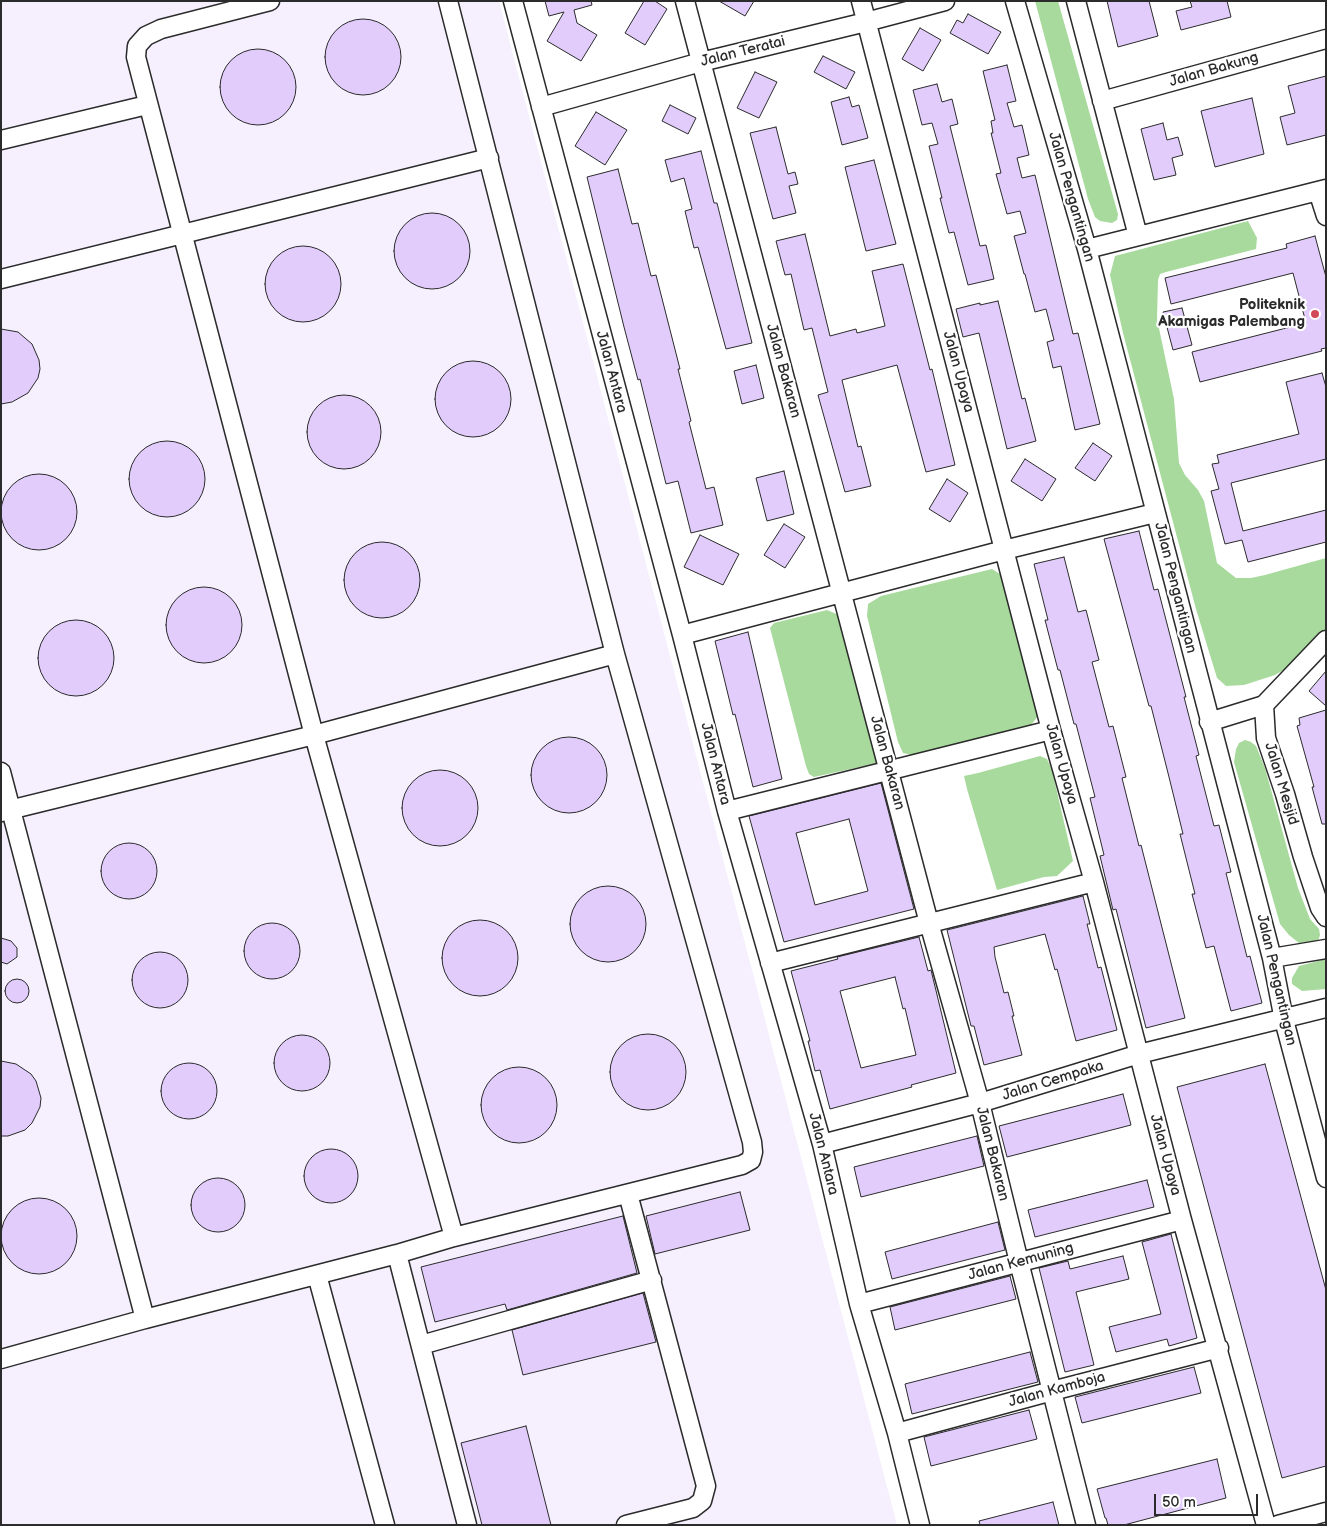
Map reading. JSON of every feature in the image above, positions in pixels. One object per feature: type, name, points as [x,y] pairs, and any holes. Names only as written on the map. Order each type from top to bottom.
[{"type":"street","points":[[270,1],[161,29],[146,36],[138,46],[136,57],[147,105],[314,735],[454,1237]]},
{"type":"street","points":[[1,1359],[454,1237],[742,1165],[751,1160],[753,1152],[615,654],[448,1]]},
{"type":"street","name":"Jalan Antara","points":[[513,1],[682,635],[726,811],[822,1144],[859,1304],[897,1433],[920,1525]]},
{"type":"street","name":"Jalan Bakaran","points":[[685,1],[929,923],[980,1103],[1086,1525]]},
{"type":"street","name":"Jalan Upaya","points":[[861,1],[1051,730],[1094,882],[1182,1220],[1266,1525]]},
{"type":"street","name":"Jalan Teratai","points":[[541,107],[701,62],[945,1]]},
{"type":"street","name":"Jalan Pengantingan","points":[[1015,1],[1087,249],[1272,958],[1284,1020],[1326,1178]]},
{"type":"street","points":[[1076,1],[1138,236]]},
{"type":"street","name":"Jalan Bakung","points":[[1102,101],[1326,39]]},
{"type":"street","points":[[1,140],[147,105]]},
{"type":"street","points":[[1,279],[489,158]]},
{"type":"street","points":[[1087,249],[1322,190],[1326,216]]},
{"type":"street","points":[[682,635],[1004,550],[1155,513]]},
{"type":"street","points":[[1209,722],[1264,705],[1326,640]]},
{"type":"street","points":[[6,811],[314,735],[615,654]]},
{"type":"street","name":"Jalan Mesjid","points":[[1264,705],[1266,738],[1320,908],[1326,917]]},
{"type":"street","points":[[726,811],[1051,730]]},
{"type":"street","points":[[1,772],[6,811],[145,1319]]},
{"type":"street","points":[[770,963],[1094,882]]},
{"type":"street","points":[[1272,958],[1326,949]]},
{"type":"street","name":"Jalan Cempaka","points":[[822,1144],[980,1103],[1139,1054],[1284,1020],[1326,1008]]},
{"type":"street","points":[[626,1525],[693,1508],[702,1501],[706,1486],[628,1194]]},
{"type":"street","name":"Jalan Kemuning","points":[[859,1304],[1182,1220]]},
{"type":"street","points":[[396,1254],[466,1525]]},
{"type":"street","points":[[317,1275],[385,1525]]},
{"type":"street","points":[[421,1345],[652,1280]]},
{"type":"street","name":"Jalan Kamboja","points":[[897,1433],[1218,1348]]},
{"type":"street","points":[[1278,1525],[1326,1512]]},
{"type":"shaded area","points":[[1,1],[499,1],[897,1525],[1,1525]]},
{"type":"green space","points":[[1035,1],[1058,1],[1118,214],[1117,220],[1112,223],[1100,221],[1095,217],[1088,199]]},
{"type":"green space","points":[[1248,221],[1257,238],[1256,249],[1166,272],[1160,274],[1158,280],[1157,319],[1174,399],[1179,463],[1185,475],[1198,490],[1204,501],[1217,563],[1236,578],[1251,578],[1265,575],[1326,558],[1326,632],[1287,668],[1275,675],[1244,685],[1226,686],[1217,678],[1196,609],[1123,333],[1110,275],[1115,256]]},
{"type":"green space","points":[[992,569],[1003,576],[1006,581],[1038,716],[1028,729],[917,756],[903,753],[898,742],[867,616],[868,604],[881,596]]},
{"type":"green space","points":[[827,610],[839,615],[878,763],[814,777],[809,774],[806,766],[770,628],[774,623]]},
{"type":"green space","points":[[1245,740],[1256,746],[1265,768],[1298,888],[1310,919],[1319,929],[1318,941],[1299,943],[1280,924],[1234,762],[1239,743]]},
{"type":"green space","points":[[1040,756],[1047,759],[1052,770],[1073,861],[1057,876],[1044,877],[997,890],[964,776]]},
{"type":"green space","points":[[1326,959],[1326,989],[1302,991],[1292,984],[1292,978],[1299,966]]},
{"type":"building","points":[[545,1],[591,1],[592,5],[574,10],[577,23],[597,35],[581,61],[547,41],[564,12],[549,16]]},
{"type":"building","points":[[644,1],[655,1],[667,9],[645,45],[625,33]]},
{"type":"building","points":[[719,1],[754,1],[745,16]]},
{"type":"building","points":[[1107,1],[1149,1],[1158,36],[1118,47]]},
{"type":"building","points":[[1190,1],[1227,1],[1231,17],[1181,30],[1176,11],[1192,7]]},
{"type":"building","points":[[968,14],[1001,32],[988,54],[950,33],[957,20],[963,23]]},
{"type":"building","points":[[363,19],[377,22],[390,30],[398,43],[401,57],[398,71],[390,84],[377,92],[363,95],[349,92],[336,84],[328,71],[325,57],[328,43],[336,30],[349,22]]},
{"type":"building","points":[[920,28],[941,40],[923,71],[902,59]]},
{"type":"building","points":[[258,49],[272,52],[285,60],[293,73],[296,87],[293,101],[285,114],[272,122],[258,125],[244,122],[231,114],[223,101],[220,87],[223,73],[231,60],[244,52]]},
{"type":"building","points":[[823,56],[855,72],[846,89],[814,72]]},
{"type":"building","points":[[1007,65],[1016,101],[1007,103],[1014,127],[1022,125],[1029,155],[1017,158],[1022,178],[1035,175],[1073,334],[1078,333],[1100,424],[1075,430],[1061,366],[1053,368],[1047,342],[1054,340],[1046,309],[1035,312],[1014,236],[1026,233],[1020,211],[1007,214],[996,174],[1001,173],[991,133],[993,133],[991,121],[995,120],[983,71]]},
{"type":"building","points":[[755,72],[777,82],[759,118],[737,108]]},
{"type":"building","points":[[1326,76],[1326,135],[1287,145],[1280,117],[1295,113],[1288,86]]},
{"type":"building","points":[[937,84],[942,102],[952,99],[958,124],[950,126],[980,246],[986,245],[994,279],[968,285],[954,232],[949,233],[940,198],[942,198],[929,146],[938,144],[932,123],[922,125],[913,90]]},
{"type":"building","points":[[849,97],[852,107],[859,105],[868,138],[842,145],[831,102]]},
{"type":"building","points":[[1252,98],[1264,154],[1215,167],[1201,111]]},
{"type":"building","points":[[670,105],[696,118],[688,134],[662,121]]},
{"type":"building","points":[[596,112],[627,130],[605,165],[575,146]]},
{"type":"building","points":[[1163,123],[1167,140],[1178,137],[1183,155],[1172,158],[1176,175],[1154,180],[1141,129]]},
{"type":"building","points":[[776,127],[788,174],[795,172],[798,184],[789,186],[796,213],[773,219],[750,133]]},
{"type":"building","points":[[701,151],[714,203],[717,203],[752,343],[726,349],[698,247],[694,248],[685,211],[692,209],[684,178],[671,182],[665,160]]},
{"type":"building","points":[[874,160],[896,244],[866,251],[845,167]]},
{"type":"building","points":[[618,169],[632,224],[638,223],[651,276],[656,275],[680,369],[678,369],[691,421],[689,422],[706,489],[714,487],[723,525],[691,533],[678,481],[666,484],[640,379],[638,380],[624,327],[587,177]]},
{"type":"building","points":[[432,213],[446,216],[459,224],[467,237],[470,251],[467,265],[459,278],[446,286],[432,289],[418,286],[405,278],[397,265],[394,251],[397,237],[405,224],[418,216]]},
{"type":"building","points":[[805,234],[830,336],[856,329],[857,333],[885,326],[872,271],[903,264],[930,370],[932,369],[955,465],[926,472],[897,365],[842,380],[858,447],[861,446],[871,486],[845,492],[818,395],[828,392],[812,328],[804,330],[791,274],[785,275],[776,241]]},
{"type":"building","name":"Politeknik Akamigas Palembang","points":[[1315,236],[1326,277],[1326,348],[1321,349],[1322,351],[1200,382],[1192,352],[1306,323],[1293,273],[1171,304],[1165,278],[1287,248],[1286,244]]},
{"type":"building","points":[[303,246],[317,249],[330,257],[338,270],[341,284],[338,298],[330,311],[317,319],[303,322],[289,319],[276,311],[268,298],[265,284],[268,270],[276,257],[289,249]]},
{"type":"building","points":[[998,301],[1022,399],[1025,398],[1036,441],[1007,449],[979,333],[963,337],[956,309]]},
{"type":"building","points":[[1182,308],[1192,345],[1173,350],[1163,312]]},
{"type":"building","points":[[1,329],[18,332],[32,344],[39,360],[40,369],[38,378],[28,393],[12,402],[1,404]]},
{"type":"building","points":[[473,361],[487,364],[500,372],[508,385],[511,399],[508,413],[500,426],[487,434],[473,437],[459,434],[446,426],[438,413],[435,399],[438,385],[446,372],[459,364]]},
{"type":"building","points":[[756,365],[764,398],[742,404],[734,371]]},
{"type":"building","points":[[1322,373],[1326,387],[1326,459],[1231,483],[1243,531],[1326,510],[1326,542],[1248,562],[1242,540],[1225,544],[1211,491],[1219,489],[1212,464],[1219,463],[1217,455],[1299,434],[1286,382]]},
{"type":"building","points":[[351,395],[371,405],[379,418],[381,432],[379,446],[371,459],[358,467],[337,469],[317,459],[309,446],[307,425],[317,405],[330,397]]},
{"type":"building","points":[[167,441],[181,444],[194,452],[202,465],[205,479],[202,493],[194,506],[181,514],[167,517],[153,514],[140,506],[132,493],[129,479],[132,465],[140,452],[153,444]]},
{"type":"building","points":[[1093,443],[1112,456],[1095,481],[1075,468]]},
{"type":"building","points":[[1025,459],[1056,479],[1042,501],[1011,481]]},
{"type":"building","points":[[784,471],[794,514],[767,521],[756,478]]},
{"type":"building","points":[[39,474],[53,477],[66,485],[74,498],[77,512],[74,526],[66,539],[53,547],[39,550],[25,547],[12,539],[4,526],[1,512],[4,498],[12,485],[25,477]]},
{"type":"building","points":[[947,479],[968,493],[950,522],[929,509]]},
{"type":"building","points":[[784,524],[805,537],[785,568],[764,555]]},
{"type":"building","points":[[1139,531],[1154,590],[1158,589],[1186,697],[1184,697],[1199,755],[1196,756],[1214,826],[1219,825],[1231,872],[1226,873],[1247,957],[1250,956],[1262,1003],[1231,1011],[1214,946],[1206,948],[1192,894],[1195,894],[1180,834],[1183,834],[1169,777],[1104,539]]},
{"type":"building","points":[[700,535],[739,554],[723,585],[684,567]]},
{"type":"building","points":[[382,542],[396,545],[409,553],[417,566],[420,580],[417,594],[409,607],[396,615],[382,618],[368,615],[355,607],[347,594],[344,580],[347,566],[355,553],[368,545]]},
{"type":"building","points":[[1064,557],[1078,612],[1086,610],[1099,660],[1092,662],[1109,727],[1113,726],[1126,777],[1122,778],[1185,1018],[1146,1028],[1116,909],[1113,910],[1100,856],[1104,855],[1090,798],[1095,797],[1076,724],[1074,724],[1060,670],[1058,670],[1045,620],[1048,620],[1034,564]]},
{"type":"building","points":[[204,587],[218,590],[231,598],[239,611],[242,625],[239,639],[231,652],[218,660],[204,663],[190,660],[177,652],[169,639],[166,625],[169,611],[177,598],[190,590]]},
{"type":"building","points":[[76,620],[90,623],[103,631],[111,644],[114,658],[111,672],[103,685],[90,693],[76,696],[62,693],[49,685],[41,672],[38,658],[41,644],[49,631],[62,623]]},
{"type":"building","points":[[748,632],[782,779],[753,787],[715,641]]},
{"type":"building","points":[[1326,671],[1326,706],[1309,691]]},
{"type":"building","points":[[1326,710],[1326,824],[1322,824],[1297,726],[1300,725],[1299,718]]},
{"type":"building","points":[[569,737],[583,740],[596,748],[604,761],[607,775],[604,789],[596,802],[583,810],[569,813],[555,810],[542,802],[534,789],[531,775],[534,761],[542,748],[555,740]]},
{"type":"building","points":[[440,770],[454,773],[467,781],[475,794],[478,808],[475,822],[467,835],[454,843],[440,846],[426,843],[413,835],[405,822],[402,808],[405,794],[413,781],[426,773]]},
{"type":"building","points":[[881,783],[914,909],[784,942],[749,816]],"holes":[[[849,819],[868,891],[815,905],[796,833]]]},
{"type":"building","points":[[129,843],[144,848],[152,856],[157,871],[152,886],[144,894],[129,899],[114,894],[106,886],[101,871],[106,856],[114,848]]},
{"type":"building","points":[[608,886],[622,889],[635,897],[643,910],[646,924],[643,938],[635,951],[622,959],[608,962],[594,959],[581,951],[573,938],[570,924],[573,910],[581,897],[594,889]]},
{"type":"building","points":[[1083,896],[1090,924],[1087,924],[1098,968],[1101,967],[1117,1030],[1076,1041],[1057,969],[1055,970],[1045,934],[994,947],[1004,993],[1008,992],[1022,1055],[984,1065],[974,1026],[971,1026],[947,930]]},
{"type":"building","points":[[480,920],[494,923],[507,931],[515,944],[518,958],[515,972],[507,985],[494,993],[480,996],[466,993],[453,985],[445,972],[442,958],[445,944],[453,931],[466,923]]},
{"type":"building","points":[[272,923],[287,928],[295,936],[300,951],[295,966],[287,974],[272,979],[257,974],[249,966],[244,951],[249,936],[257,928]]},
{"type":"building","points":[[919,937],[928,971],[931,970],[956,1073],[830,1109],[820,1070],[815,1071],[808,1041],[810,1041],[791,971],[838,959],[837,957]],"holes":[[[895,977],[903,1009],[905,1008],[916,1055],[861,1068],[840,991]]]},
{"type":"building","points":[[1,938],[11,941],[17,948],[17,957],[7,964],[1,962]]},
{"type":"building","points":[[160,952],[175,957],[183,965],[188,980],[183,995],[175,1003],[160,1008],[145,1003],[137,995],[132,980],[137,965],[145,957]]},
{"type":"building","points":[[17,979],[22,980],[28,986],[28,996],[22,1002],[17,1003],[12,1002],[6,996],[5,991],[6,986],[12,980]]},
{"type":"building","points":[[648,1034],[662,1037],[675,1045],[683,1058],[686,1072],[683,1086],[675,1099],[662,1107],[648,1110],[634,1107],[621,1099],[613,1086],[610,1072],[613,1058],[621,1045],[634,1037]]},
{"type":"building","points":[[302,1035],[317,1040],[325,1048],[330,1063],[325,1078],[317,1086],[302,1091],[287,1086],[279,1078],[274,1063],[279,1048],[287,1040]]},
{"type":"building","points":[[1,1061],[16,1064],[31,1074],[36,1081],[41,1098],[40,1107],[32,1123],[25,1130],[8,1136],[1,1136]]},
{"type":"building","points":[[189,1063],[204,1068],[212,1076],[217,1091],[212,1106],[204,1114],[189,1119],[174,1114],[166,1106],[161,1091],[166,1076],[174,1068]]},
{"type":"building","points":[[1265,1064],[1326,1290],[1326,1466],[1282,1478],[1177,1087]]},
{"type":"building","points":[[519,1067],[533,1070],[546,1078],[554,1091],[557,1105],[554,1119],[546,1132],[533,1140],[519,1143],[505,1140],[492,1132],[484,1119],[481,1105],[484,1091],[492,1078],[505,1070]]},
{"type":"building","points":[[1123,1094],[1131,1125],[1007,1157],[999,1126]]},
{"type":"building","points":[[977,1136],[984,1166],[861,1197],[854,1167]]},
{"type":"building","points":[[326,1149],[336,1149],[346,1153],[354,1161],[358,1176],[354,1191],[346,1199],[336,1203],[326,1203],[316,1199],[308,1191],[304,1181],[304,1171],[308,1161],[316,1153]]},
{"type":"building","points":[[213,1178],[223,1178],[233,1182],[241,1190],[245,1205],[241,1220],[233,1228],[223,1232],[213,1232],[203,1228],[195,1220],[191,1210],[191,1200],[195,1190],[203,1182]]},
{"type":"building","points":[[1147,1180],[1154,1207],[1035,1237],[1028,1210]]},
{"type":"building","points":[[740,1192],[750,1230],[655,1254],[646,1216]]},
{"type":"building","points":[[39,1198],[53,1201],[66,1209],[74,1222],[77,1236],[74,1250],[66,1263],[53,1271],[39,1274],[25,1271],[12,1263],[4,1250],[1,1236],[4,1222],[12,1209],[25,1201]]},
{"type":"building","points":[[623,1216],[637,1273],[507,1310],[505,1304],[435,1322],[421,1267]]},
{"type":"building","points":[[998,1222],[1005,1250],[892,1279],[885,1252]]},
{"type":"building","points":[[1171,1234],[1197,1338],[1169,1346],[1167,1339],[1116,1352],[1109,1327],[1161,1314],[1142,1242]]},
{"type":"building","points":[[1123,1256],[1129,1279],[1076,1292],[1094,1365],[1065,1372],[1039,1268],[1068,1261],[1070,1269]]},
{"type":"building","points":[[1010,1276],[1016,1299],[895,1330],[890,1307]]},
{"type":"building","points":[[643,1293],[656,1342],[523,1375],[512,1330]]},
{"type":"building","points":[[1030,1352],[1038,1382],[912,1414],[905,1384]]},
{"type":"building","points":[[1194,1367],[1201,1393],[1082,1423],[1075,1397]]},
{"type":"building","points":[[1029,1410],[1037,1439],[931,1466],[924,1437]]},
{"type":"building","points":[[526,1426],[551,1525],[482,1525],[461,1443]]},
{"type":"building","points":[[1217,1459],[1226,1498],[1124,1525],[1108,1525],[1097,1489]]},
{"type":"building","points":[[1053,1502],[1059,1525],[980,1525],[979,1521]]},
{"type":"place","name":"Politeknik Akamigas Palembang","points":[[1315,314]]}]
